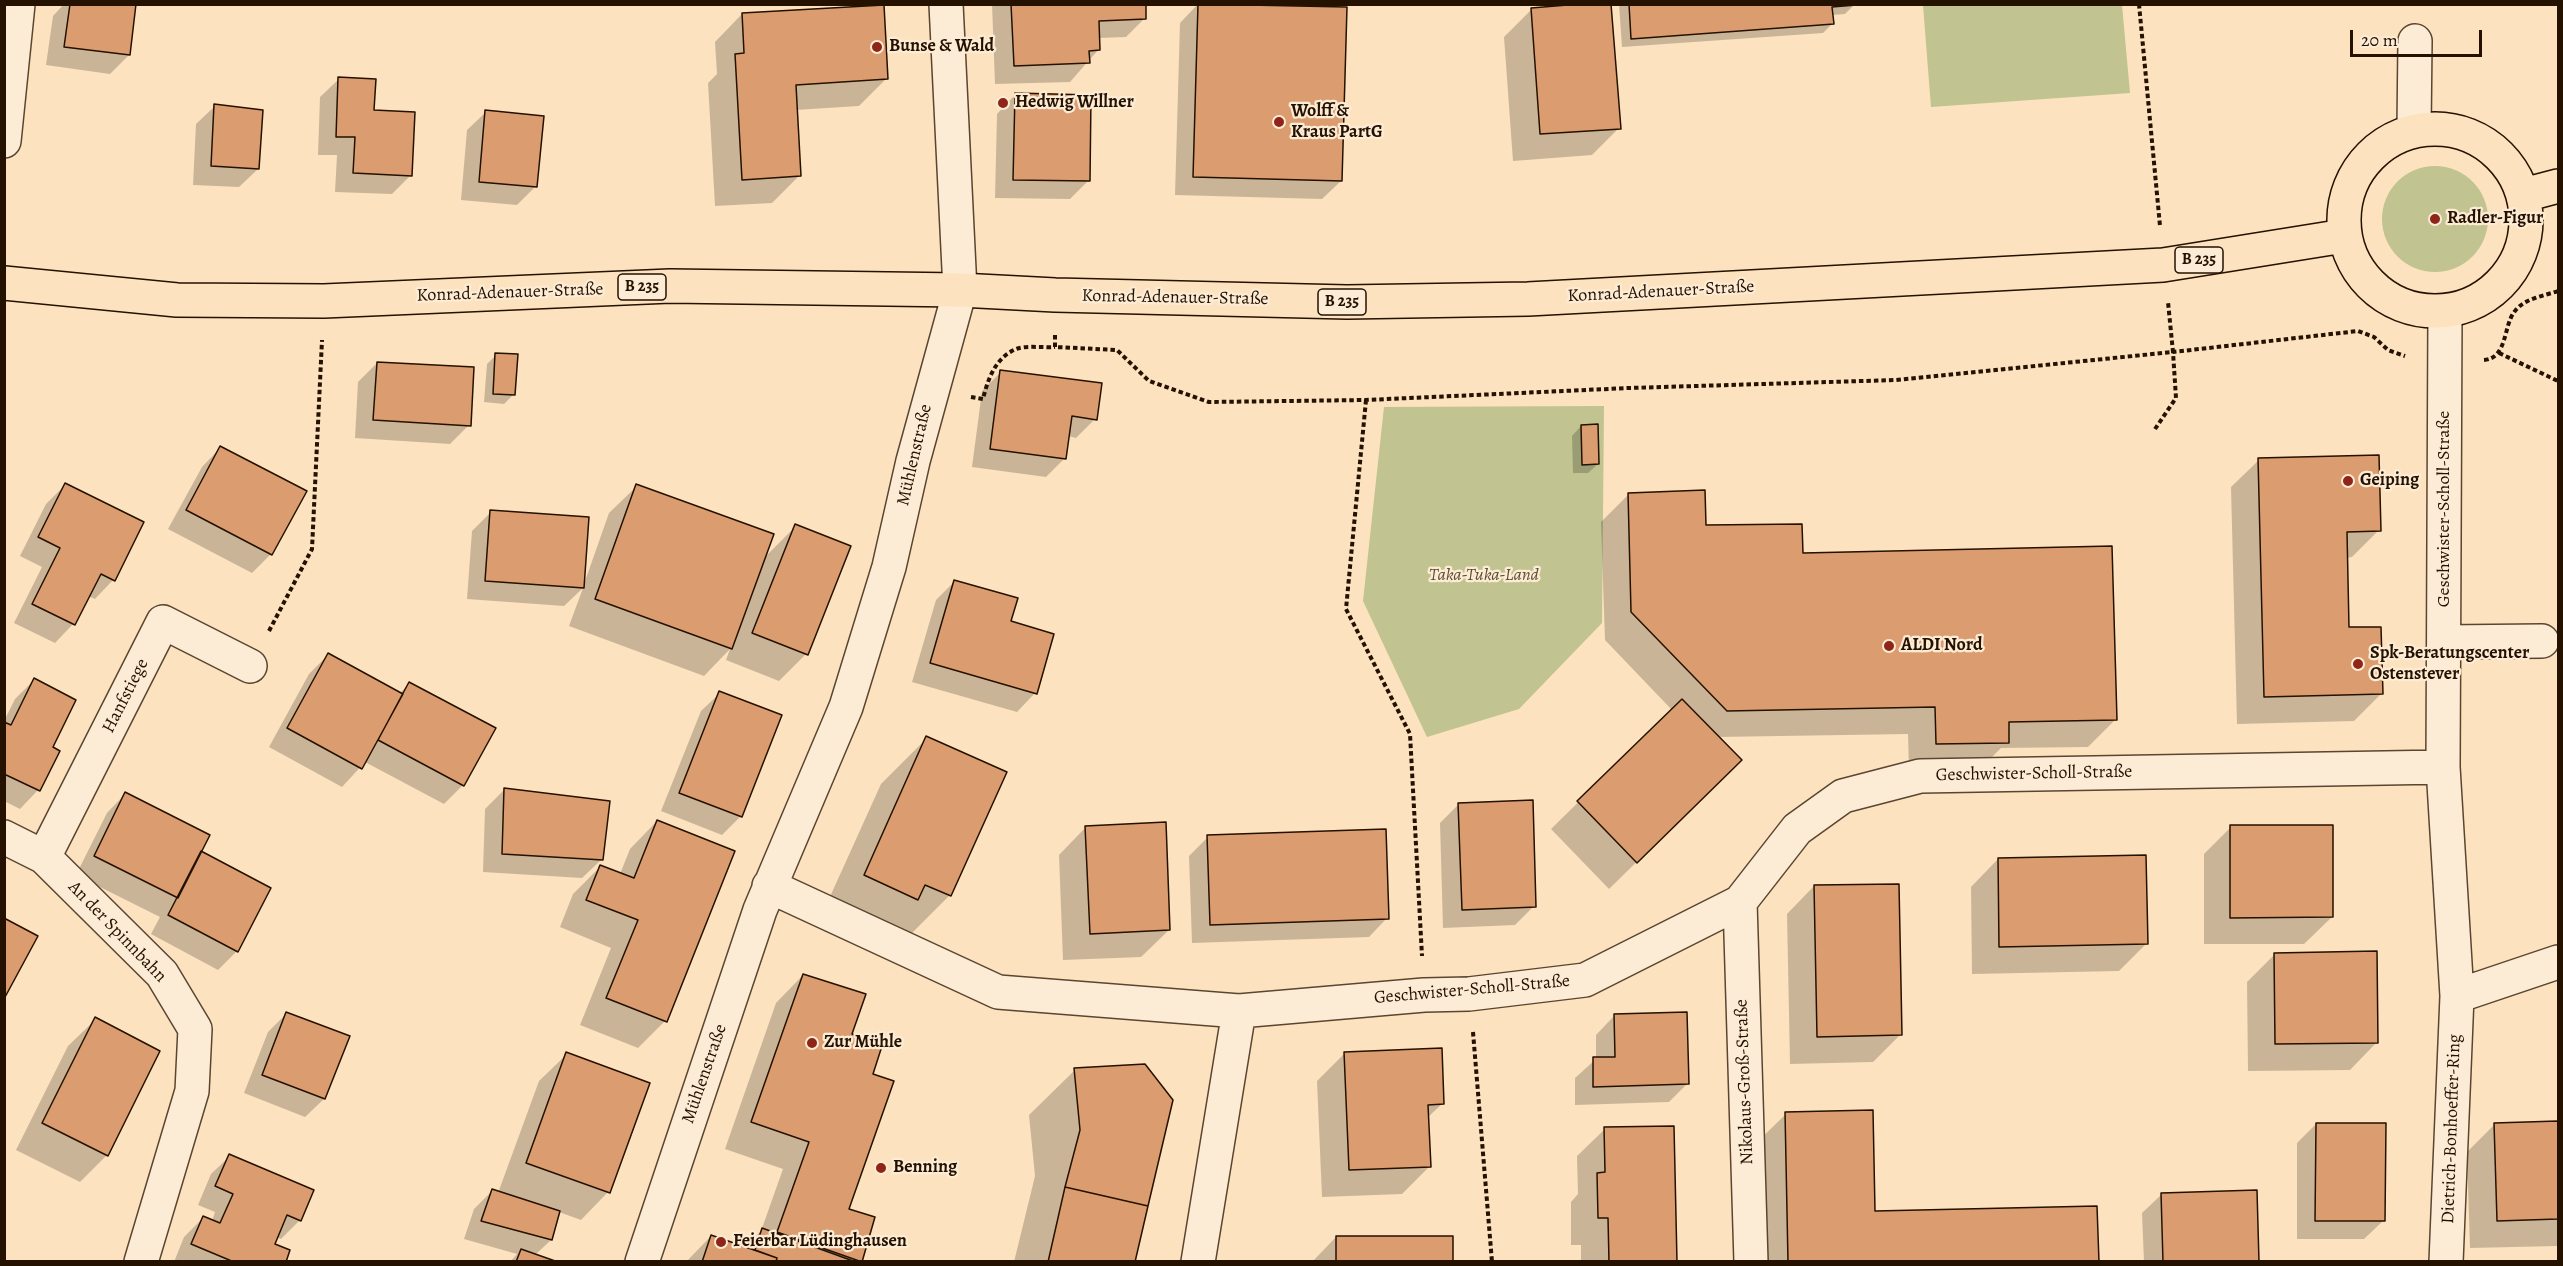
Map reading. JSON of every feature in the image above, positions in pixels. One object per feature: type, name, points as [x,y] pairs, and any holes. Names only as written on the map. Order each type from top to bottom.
[{"type":"main road","points":[[2451,129],[2485,143],[2509,164],[2524,195],[2526,217],[2524,237],[2516,261],[2499,286],[2474,303],[2445,311],[2411,309],[2379,294],[2356,269],[2344,236],[2344,202],[2358,169],[2382,144],[2414,130],[2451,129]]},
{"type":"main road","points":[[2524,195],[2559,186]]},
{"type":"main road","name":"Konrad-Adenauer-Straße","points":[[4,283],[177,300],[324,301],[670,286],[960,290],[1055,295],[1347,302],[1528,299],[2163,265],[2344,236]]},
{"type":"street","points":[[4,141],[18,4]]},
{"type":"street","name":"Mühlenstraße","points":[[642,1262],[769,886],[801,818],[846,707],[889,567],[931,391],[960,290],[946,4]]},
{"type":"street","points":[[2414,130],[2415,41]]},
{"type":"street","name":"Geschwister-Scholl-Straße","points":[[769,886],[998,992],[1239,1011],[1424,995],[1470,994],[1585,980],[1740,902],[1797,829],[1843,796],[1920,776],[2442,767],[2445,311]]},
{"type":"street","name":"Hanfstiege","points":[[44,857],[163,622],[250,666]]},
{"type":"street","points":[[2444,642],[2542,641]]},
{"type":"street","name":"Dietrich-Bonhoeffer-Ring","points":[[2442,767],[2457,996],[2446,1262]]},
{"type":"street","name":"An der Spinnbahn","points":[[4,837],[44,857],[162,974],[195,1029],[192,1091],[141,1262]]},
{"type":"street","name":"Nikolaus-Groß-Straße","points":[[1740,902],[1751,1262]]},
{"type":"street","points":[[2457,996],[2559,962]]},
{"type":"street","points":[[1198,1262],[1239,1011]]},
{"type":"path","points":[[2139,4],[2173,352],[2175,398],[2155,429]]},
{"type":"path","points":[[931,391],[983,399],[990,375],[999,362],[1017,348],[1055,347],[1117,350],[1149,381],[1209,402],[1366,400],[1896,380],[2358,331],[2374,337],[2388,350],[2399,356],[2488,360],[2499,353],[2515,311],[2530,300],[2559,291]]},
{"type":"path","points":[[1055,295],[1055,347]]},
{"type":"path","points":[[250,666],[312,549],[324,301]]},
{"type":"path","points":[[2499,353],[2559,381]]},
{"type":"path","points":[[1366,400],[1346,609],[1410,734],[1424,995]]},
{"type":"path","points":[[1470,994],[1492,1262]]},
{"type":"green space","points":[[1923,5],[2122,5],[2130,93],[1931,107]]},
{"type":"green space","points":[[2435,166],[2455,170],[2473,181],[2484,199],[2488,219],[2484,239],[2473,257],[2455,268],[2435,272],[2415,268],[2397,257],[2386,239],[2382,219],[2386,199],[2397,181],[2415,170]]},
{"type":"green space","name":"Taka-Tuka-Land","points":[[1604,406],[1602,623],[1519,709],[1427,737],[1363,601],[1384,407]]},
{"type":"building","points":[[70,4],[136,4],[130,55],[64,47]]},
{"type":"building","points":[[1011,4],[1146,4],[1146,19],[1099,21],[1100,50],[1089,51],[1090,63],[1014,66]]},
{"type":"building","points":[[1198,4],[1347,7],[1342,181],[1193,177]]},
{"type":"building","points":[[1611,4],[1621,129],[1540,134],[1531,8]]},
{"type":"building","points":[[1629,4],[1856,5],[1832,7],[1834,24],[1631,39]]},
{"type":"building","points":[[884,5],[888,79],[796,85],[801,176],[742,180],[735,54],[744,53],[742,13]]},
{"type":"building","points":[[338,77],[376,79],[374,110],[415,112],[412,176],[353,173],[355,137],[336,137]]},
{"type":"building","points":[[1015,93],[1091,95],[1090,181],[1013,180]]},
{"type":"building","points":[[214,104],[263,110],[259,169],[211,166]]},
{"type":"building","points":[[485,110],[544,116],[537,187],[479,182]]},
{"type":"building","points":[[495,353],[518,354],[515,395],[493,394]]},
{"type":"building","points":[[377,362],[474,367],[471,426],[373,420]]},
{"type":"building","points":[[1000,370],[1102,383],[1097,420],[1072,416],[1066,459],[990,449]]},
{"type":"building","points":[[1598,424],[1599,464],[1582,465],[1581,425]]},
{"type":"building","points":[[220,446],[307,491],[272,555],[186,510]]},
{"type":"building","points":[[2379,455],[2381,531],[2347,532],[2349,627],[2381,627],[2383,694],[2264,697],[2258,458]]},
{"type":"building","points":[[65,483],[144,522],[115,581],[101,574],[75,625],[32,604],[60,548],[38,537]]},
{"type":"building","points":[[636,484],[774,534],[732,649],[595,599]]},
{"type":"building","name":"ALDI Nord","points":[[1705,490],[1706,525],[1802,524],[1803,553],[2112,546],[2117,720],[2009,722],[2009,743],[1936,744],[1935,707],[1727,711],[1631,612],[1628,493]]},
{"type":"building","points":[[490,510],[589,517],[584,588],[485,581]]},
{"type":"building","points":[[795,524],[851,546],[808,655],[752,633]]},
{"type":"building","points":[[954,580],[1018,598],[1011,621],[1054,634],[1037,694],[930,663]]},
{"type":"building","points":[[328,653],[403,694],[362,769],[287,728]]},
{"type":"building","points":[[34,678],[76,700],[53,747],[60,751],[40,791],[4,774],[4,722],[11,725]]},
{"type":"building","points":[[409,682],[496,728],[464,786],[378,740]]},
{"type":"building","points":[[719,691],[782,715],[742,817],[679,793]]},
{"type":"building","points":[[1682,699],[1742,760],[1637,863],[1577,801]]},
{"type":"building","points":[[926,736],[1007,772],[951,896],[925,885],[918,900],[864,875]]},
{"type":"building","points":[[504,788],[610,801],[603,860],[502,854]]},
{"type":"building","points":[[125,792],[210,835],[178,898],[94,856]]},
{"type":"building","points":[[1533,800],[1536,907],[1462,910],[1458,803]]},
{"type":"building","points":[[657,820],[735,851],[667,1022],[606,998],[638,920],[586,900],[600,865],[634,878]]},
{"type":"building","points":[[1166,822],[1170,930],[1090,934],[1085,826]]},
{"type":"building","points":[[2230,825],[2333,825],[2333,917],[2230,918]]},
{"type":"building","points":[[1386,829],[1389,919],[1210,925],[1207,835]]},
{"type":"building","points":[[201,851],[271,888],[238,952],[168,915]]},
{"type":"building","points":[[2146,855],[2148,944],[1999,947],[1998,858]]},
{"type":"building","points":[[1899,884],[1902,1035],[1817,1037],[1814,885]]},
{"type":"building","points":[[4,918],[38,936],[4,999]]},
{"type":"building","points":[[2377,951],[2378,1043],[2275,1044],[2274,953]]},
{"type":"building","points":[[803,974],[866,994],[852,1034],[882,1046],[873,1074],[894,1081],[849,1209],[875,1217],[862,1262],[777,1232],[809,1142],[751,1122]]},
{"type":"building","points":[[286,1012],[350,1036],[325,1099],[262,1075]]},
{"type":"building","points":[[1687,1012],[1689,1084],[1593,1087],[1593,1057],[1615,1057],[1614,1014]]},
{"type":"building","points":[[95,1017],[160,1051],[108,1156],[42,1123]]},
{"type":"building","points":[[1442,1048],[1444,1104],[1428,1105],[1431,1167],[1349,1170],[1344,1052]]},
{"type":"building","points":[[566,1052],[650,1083],[610,1193],[526,1163]]},
{"type":"building","points":[[1145,1064],[1173,1100],[1148,1206],[1065,1187],[1080,1130],[1074,1068]]},
{"type":"building","points":[[1873,1110],[1875,1211],[2097,1206],[2099,1262],[1788,1262],[1785,1112]]},
{"type":"building","points":[[2558,1121],[2558,1219],[2497,1221],[2494,1123]]},
{"type":"building","points":[[2316,1123],[2386,1123],[2385,1221],[2315,1221]]},
{"type":"building","points":[[1674,1126],[1677,1262],[1609,1262],[1608,1218],[1598,1218],[1597,1173],[1605,1172],[1604,1127]]},
{"type":"building","points":[[229,1154],[314,1190],[301,1221],[287,1215],[275,1244],[290,1250],[286,1262],[234,1262],[191,1244],[203,1216],[220,1223],[233,1194],[215,1186]]},
{"type":"building","points":[[1065,1187],[1148,1206],[1135,1262],[1048,1262]]},
{"type":"building","points":[[492,1189],[560,1211],[552,1240],[481,1221]]},
{"type":"building","points":[[2257,1190],[2259,1262],[2163,1262],[2161,1193]]},
{"type":"building","points":[[762,1228],[856,1262],[776,1262],[777,1258],[755,1250]]},
{"type":"building","name":"Feierbar Lüdinghausen","points":[[711,1235],[777,1258],[776,1262],[702,1262]]},
{"type":"building","points":[[1336,1236],[1453,1236],[1453,1262],[1336,1262]]},
{"type":"building","points":[[521,1249],[558,1262],[516,1262]]},
{"type":"place","name":"Bunse & Wald","points":[[877,47]]},
{"type":"place","name":"Hedwig Willner","points":[[1003,103]]},
{"type":"place","name":"Wolff & Kraus PartG","points":[[1279,122]]},
{"type":"place","name":"Radler-Figur","points":[[2435,219]]},
{"type":"place","name":"Geiping","points":[[2348,481]]},
{"type":"place","name":"ALDI Nord","points":[[1889,646]]},
{"type":"place","name":"Spk-Beratungscenter Ostenstever","points":[[2358,664]]},
{"type":"place","name":"Zur Mühle","points":[[812,1043]]},
{"type":"place","name":"Benning","points":[[881,1168]]},
{"type":"place","name":"Feierbar Lüdinghausen","points":[[721,1242]]}]
